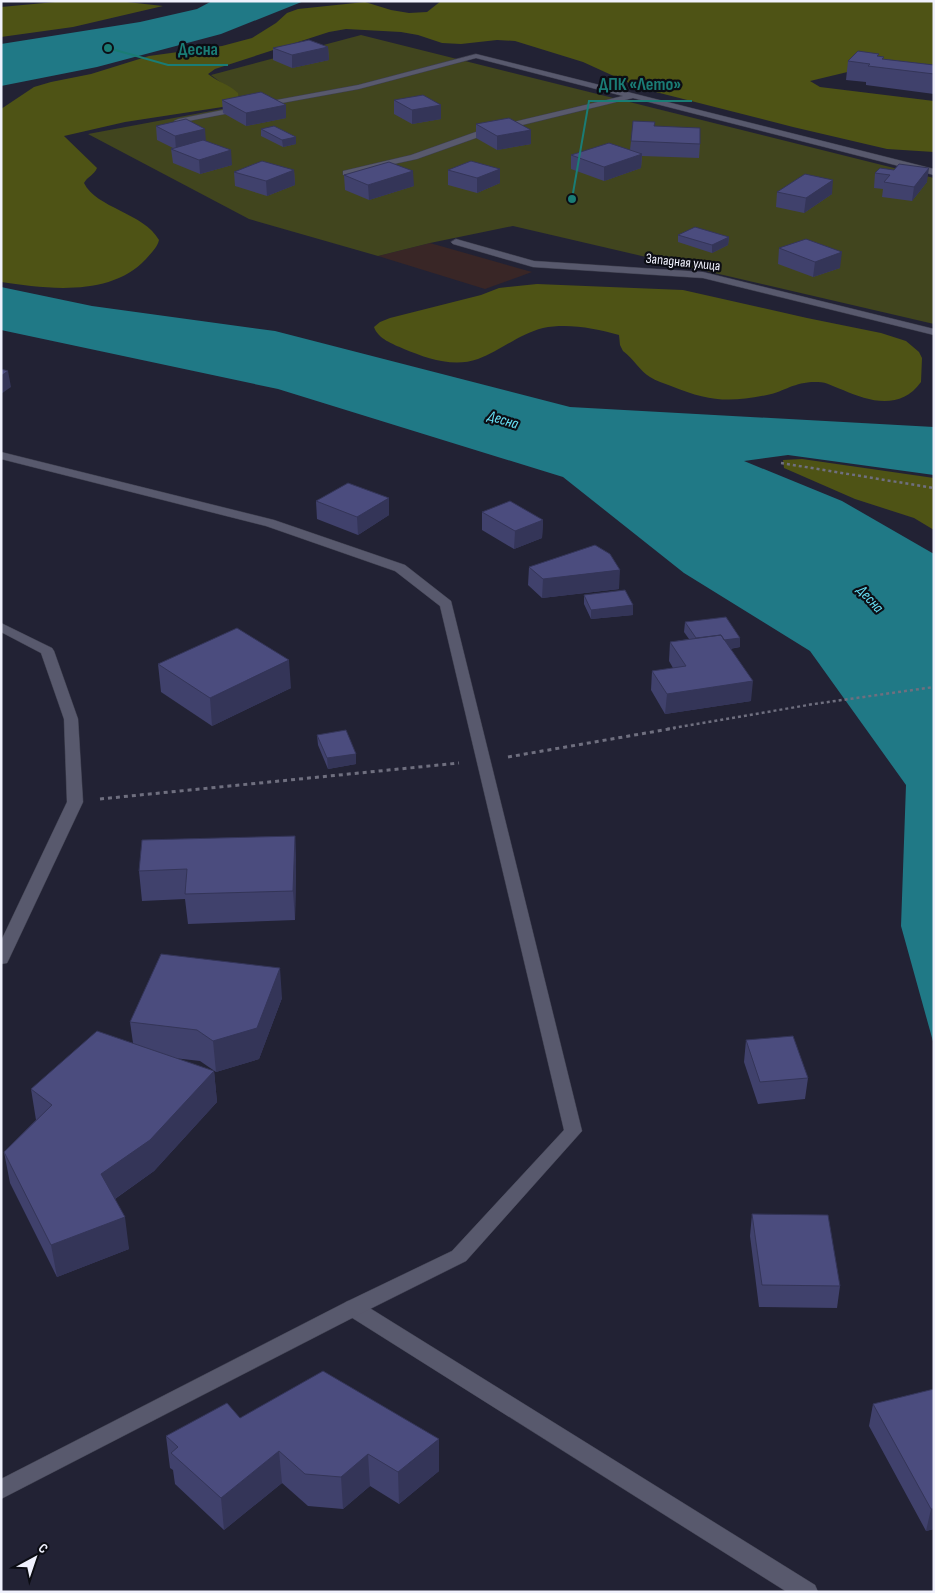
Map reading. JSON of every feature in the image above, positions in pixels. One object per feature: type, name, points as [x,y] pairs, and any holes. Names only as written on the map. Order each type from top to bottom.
[{"type":"street","points":[[178,121],[359,87],[476,56],[934,172]]},
{"type":"street","points":[[346,173],[414,157],[487,131],[633,96]]},
{"type":"street","name":"Западная улица","points":[[456,242],[533,264],[703,275],[934,332]]},
{"type":"street","points":[[1,455],[270,522],[400,568],[446,604],[573,1131],[459,1256],[353,1308],[1,1490]]},
{"type":"street","points":[[1,627],[47,651],[71,719],[75,802],[1,959]]},
{"type":"street","points":[[353,1308],[807,1592]]},
{"type":"path","points":[[781,463],[934,488]]},
{"type":"path","points":[[75,802],[483,761],[814,704],[934,687]]},
{"type":"shaded area","points":[[430,243],[532,272],[485,289],[378,256]]},
{"type":"green space","points":[[66,1],[118,1],[163,6],[73,27],[1,37],[1,7]]},
{"type":"green space","points":[[441,1],[934,1],[934,77],[860,69],[810,81],[820,87],[934,101],[934,152],[887,149],[640,88],[583,62],[515,41],[497,40],[461,44],[442,43],[418,35],[401,32],[346,29],[329,32],[215,69],[208,74],[238,93],[239,100],[229,106],[125,122],[64,136],[97,168],[84,183],[90,192],[109,205],[143,223],[159,240],[158,243],[146,259],[132,271],[115,280],[97,285],[58,288],[1,282],[1,109],[34,87],[91,74],[149,56],[222,46],[252,38],[276,23],[287,13],[298,9],[365,2],[409,13],[427,12]]},
{"type":"green space","points":[[361,35],[934,178],[934,324],[513,226],[378,256],[249,219],[88,134],[249,104],[211,75]]},
{"type":"green space","points":[[537,284],[683,290],[881,333],[906,341],[919,352],[922,358],[921,382],[904,397],[885,401],[864,398],[821,382],[803,383],[753,398],[729,400],[707,398],[652,378],[623,351],[619,335],[600,330],[571,326],[543,328],[526,334],[478,359],[469,362],[449,362],[421,356],[391,343],[382,338],[374,327],[390,318],[481,295],[499,288]]},
{"type":"green space","points":[[802,459],[934,478],[934,530],[914,518],[855,499],[784,468],[783,460]]},
{"type":"water","points":[[212,1],[304,1],[221,34],[97,67],[1,86],[1,44],[140,22],[197,9]]},
{"type":"water","points":[[1,287],[92,306],[275,331],[570,407],[934,427],[934,475],[788,455],[744,461],[842,501],[934,554],[934,1045],[901,926],[906,785],[810,651],[684,573],[563,477],[278,389],[1,330]]},
{"type":"building","points":[[309,40],[328,47],[292,55],[273,48]]},
{"type":"building","points":[[858,51],[879,54],[877,56],[884,57],[882,59],[934,65],[934,74],[868,66],[870,64],[848,61]]},
{"type":"building","points":[[261,92],[286,105],[246,113],[222,100]]},
{"type":"building","points":[[423,95],[441,105],[412,110],[394,100]]},
{"type":"building","points":[[509,118],[531,130],[497,136],[476,124]]},
{"type":"building","points":[[186,119],[205,129],[175,136],[156,126]]},
{"type":"building","points":[[633,121],[655,122],[654,126],[700,128],[700,144],[631,141]]},
{"type":"building","points":[[274,126],[296,137],[282,140],[261,129]]},
{"type":"building","points":[[203,140],[231,150],[199,160],[171,149]]},
{"type":"building","points":[[609,143],[642,154],[604,167],[571,155]]},
{"type":"building","points":[[262,161],[294,170],[266,181],[234,172]]},
{"type":"building","points":[[471,161],[500,169],[477,178],[448,170]]},
{"type":"building","points":[[389,162],[413,171],[368,185],[344,175]]},
{"type":"building","points":[[899,164],[929,168],[914,187],[884,182],[890,175],[875,173],[880,168],[894,170]]},
{"type":"building","points":[[805,174],[833,180],[806,198],[777,192]]},
{"type":"building","points":[[695,227],[729,237],[712,245],[678,235]]},
{"type":"building","points":[[806,239],[842,252],[815,262],[779,248]]},
{"type":"building","points":[[1,369],[8,371],[1,376]]},
{"type":"building","points":[[348,483],[389,498],[357,517],[316,501]]},
{"type":"building","points":[[510,501],[543,520],[515,531],[482,512]]},
{"type":"building","points":[[595,545],[610,554],[620,570],[543,579],[529,567]]},
{"type":"building","points":[[625,590],[633,605],[591,610],[584,595]]},
{"type":"building","points":[[726,617],[740,638],[724,640],[721,635],[696,638],[685,622]]},
{"type":"building","points":[[237,628],[289,660],[210,698],[158,664]]},
{"type":"building","points":[[721,635],[753,681],[667,694],[652,671],[686,666],[670,642]]},
{"type":"building","points":[[346,730],[356,754],[327,758],[317,735]]},
{"type":"building","points":[[295,836],[293,891],[185,894],[187,869],[139,871],[142,840]]},
{"type":"building","points":[[161,954],[280,968],[257,1028],[213,1041],[197,1030],[130,1022]]},
{"type":"building","points":[[97,1031],[214,1071],[150,1140],[101,1174],[125,1217],[51,1245],[4,1152],[52,1105],[31,1089]]},
{"type":"building","points":[[793,1036],[808,1078],[760,1082],[746,1040]]},
{"type":"building","points":[[752,1214],[828,1215],[840,1286],[762,1285]]},
{"type":"building","points":[[323,1371],[439,1439],[398,1472],[368,1454],[341,1477],[305,1474],[279,1451],[221,1498],[171,1453],[178,1447],[166,1436],[227,1403],[240,1418]]},
{"type":"building","points":[[934,1389],[934,1509],[931,1509],[873,1404]]},
{"type":"place","name":"Десна","points":[[108,48]]},
{"type":"place","name":"ДПК «Лето»","points":[[572,199]]}]
